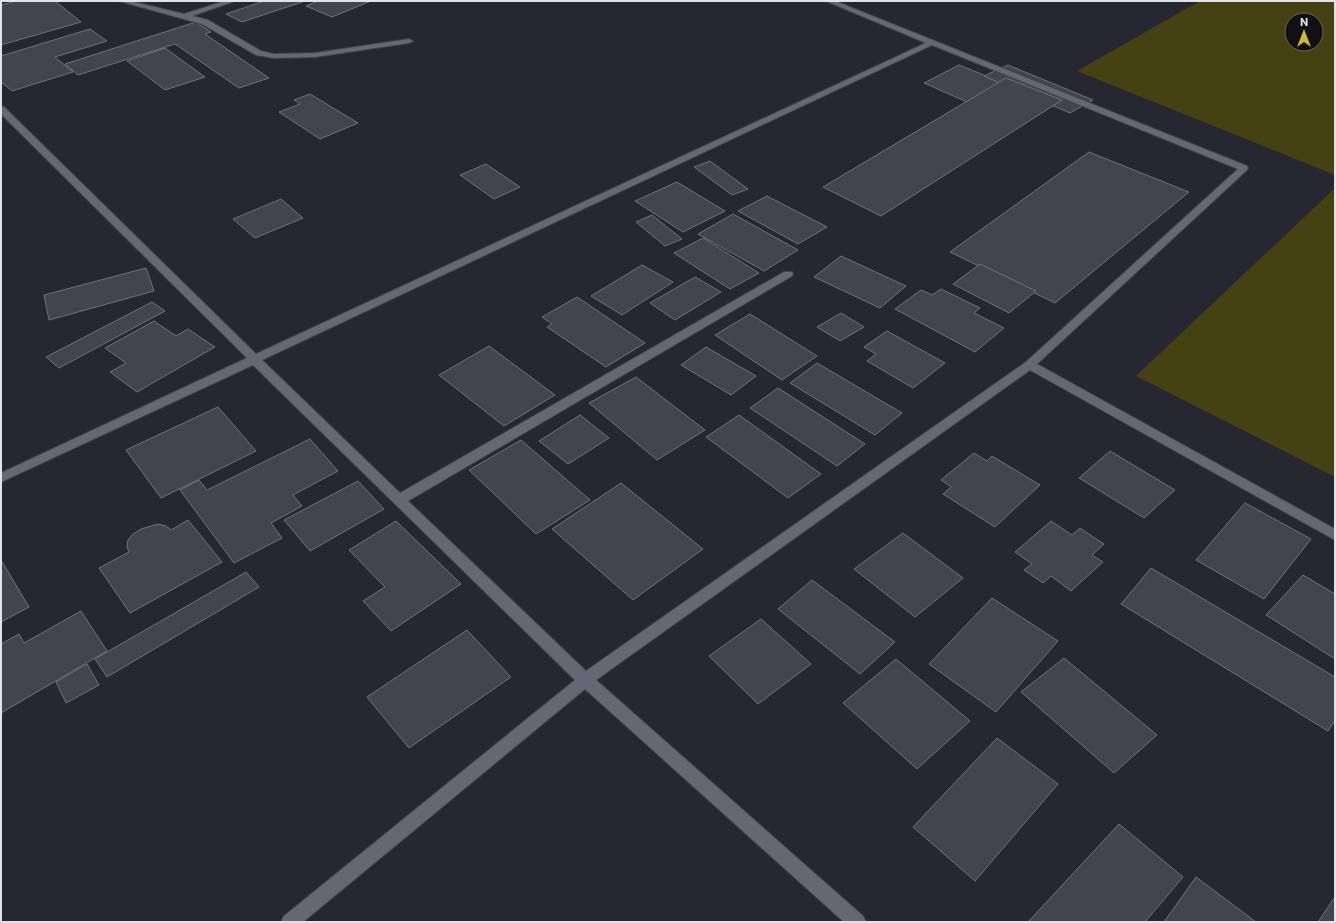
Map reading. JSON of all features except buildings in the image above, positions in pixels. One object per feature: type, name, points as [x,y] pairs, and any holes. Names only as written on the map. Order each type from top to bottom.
[{"type":"street","points":[[122,1],[205,22],[222,30],[259,53],[274,56],[314,55],[408,42]]},
{"type":"street","points":[[186,16],[232,1]]},
{"type":"street","points":[[290,922],[586,680],[1030,365],[1244,168],[829,1]]},
{"type":"street","points":[[1,478],[933,42]]},
{"type":"street","points":[[1,109],[255,360],[586,680],[857,922]]},
{"type":"street","points":[[399,500],[788,274]]},
{"type":"street","points":[[1030,365],[1335,535]]},
{"type":"shaded area","points":[[1200,1],[1335,1],[1335,175],[1077,71]]},
{"type":"shaded area","points":[[1335,188],[1335,477],[1136,376]]}]
